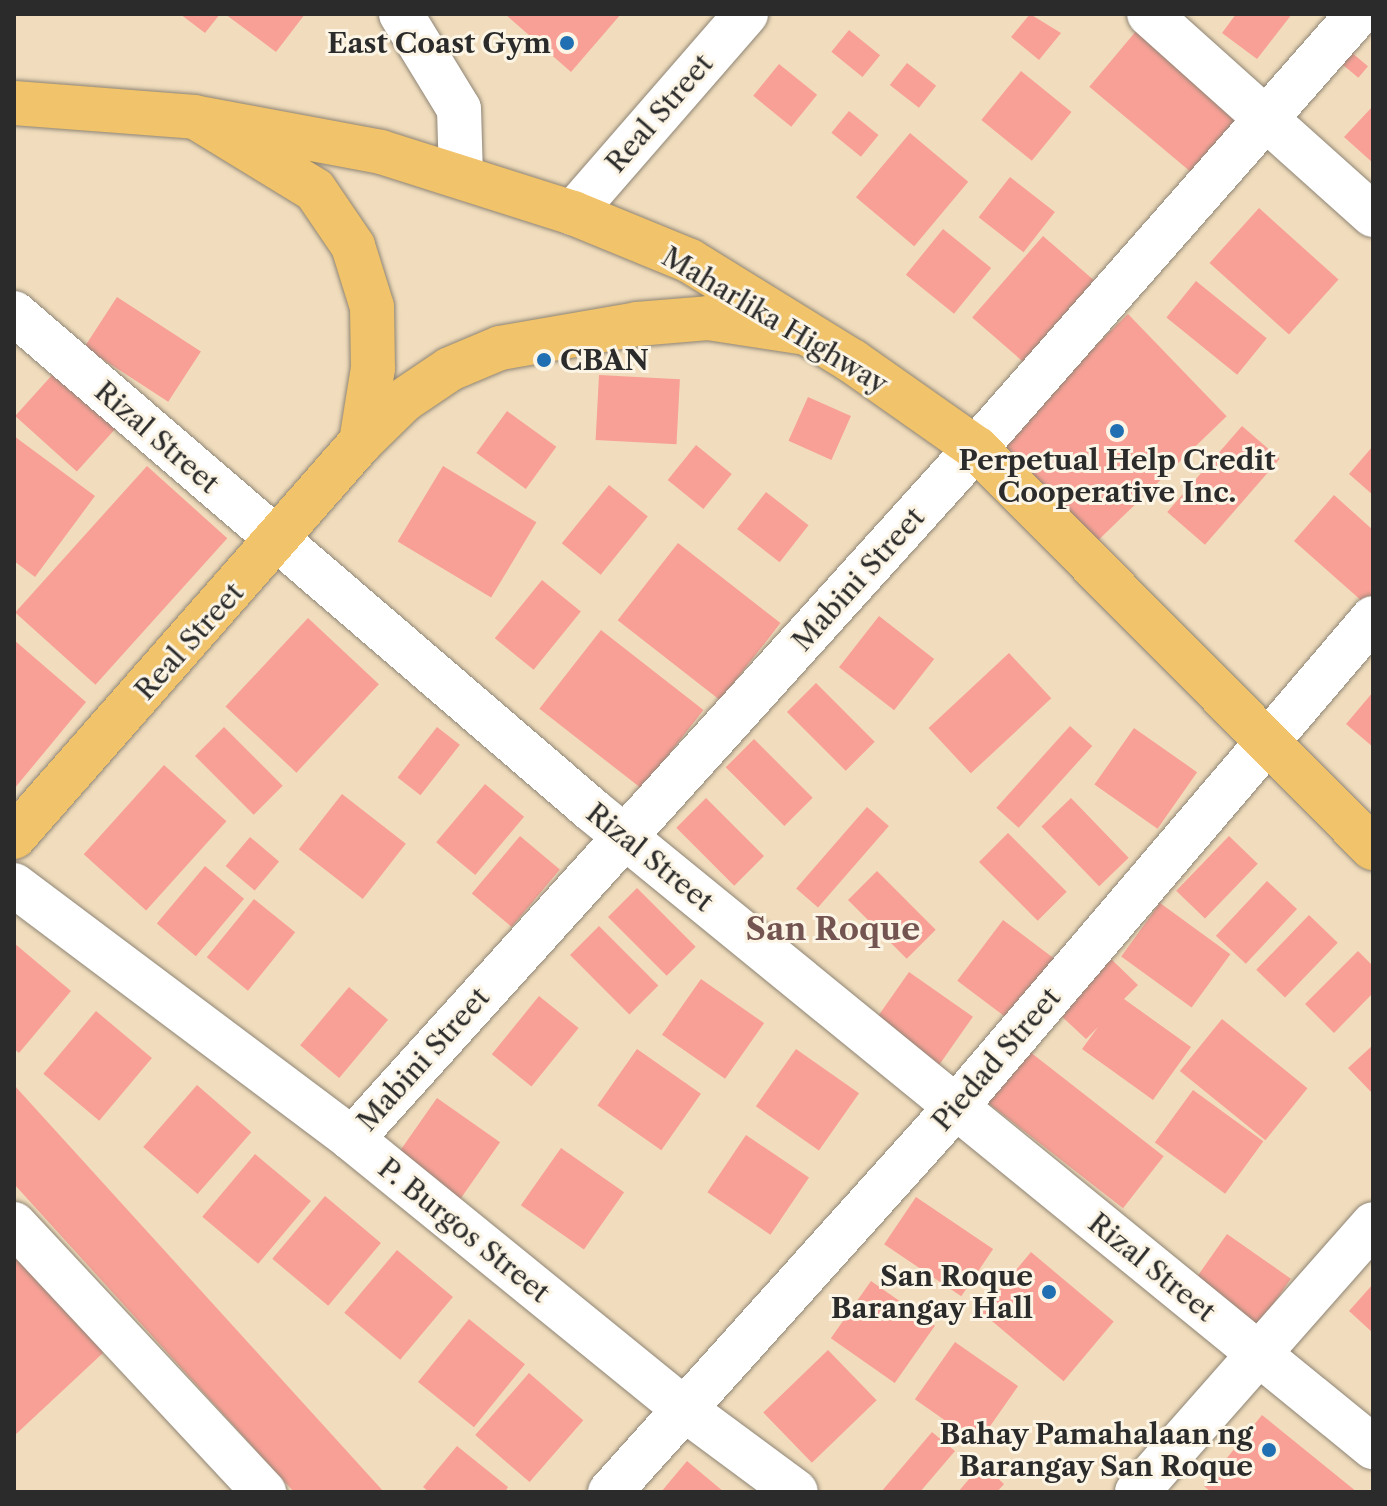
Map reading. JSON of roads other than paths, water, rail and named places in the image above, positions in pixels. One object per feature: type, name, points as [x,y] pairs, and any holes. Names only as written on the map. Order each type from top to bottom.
[{"type":"main road","name":"Maharlika Highway","points":[[14,103],[194,117],[381,152],[573,213],[690,261],[809,333],[976,448],[1373,848]]},
{"type":"main road","points":[[194,117],[315,190],[353,246],[372,307],[373,368],[361,442]]},
{"type":"main road","name":"Real Street","points":[[14,837],[361,442],[404,400],[438,377],[500,348],[576,332],[708,318],[809,333]]},
{"type":"street","points":[[401,14],[459,109],[461,175]]},
{"type":"street","name":"Real Street","points":[[573,213],[746,14]]},
{"type":"street","points":[[1149,14],[1265,123],[1373,215]]},
{"type":"street","name":"Mabini Street","points":[[352,1139],[976,448],[1358,14]]},
{"type":"street","name":"Rizal Street","points":[[14,313],[624,836],[1373,1447]]},
{"type":"street","name":"Piedad Street","points":[[610,1492],[955,1108],[1373,618]]},
{"type":"street","name":"P. Burgos Street","points":[[14,885],[352,1139],[684,1409],[796,1492]]},
{"type":"street","points":[[14,1224],[264,1492]]},
{"type":"street","points":[[1137,1492],[1373,1224]]},
{"type":"place","name":"East Coast Gym","points":[[567,43]]},
{"type":"place","name":"CBAN","points":[[544,360]]},
{"type":"place","name":"Perpetual Help Credit Cooperative Inc.","points":[[1117,431]]},
{"type":"place","name":"San Roque Barangay Hall","points":[[1049,1292]]},
{"type":"place","name":"Bahay Pamahalaan ng Barangay San Roque","points":[[1269,1450]]},
{"type":"district","name":"San Roque","points":[[833,929]]}]
